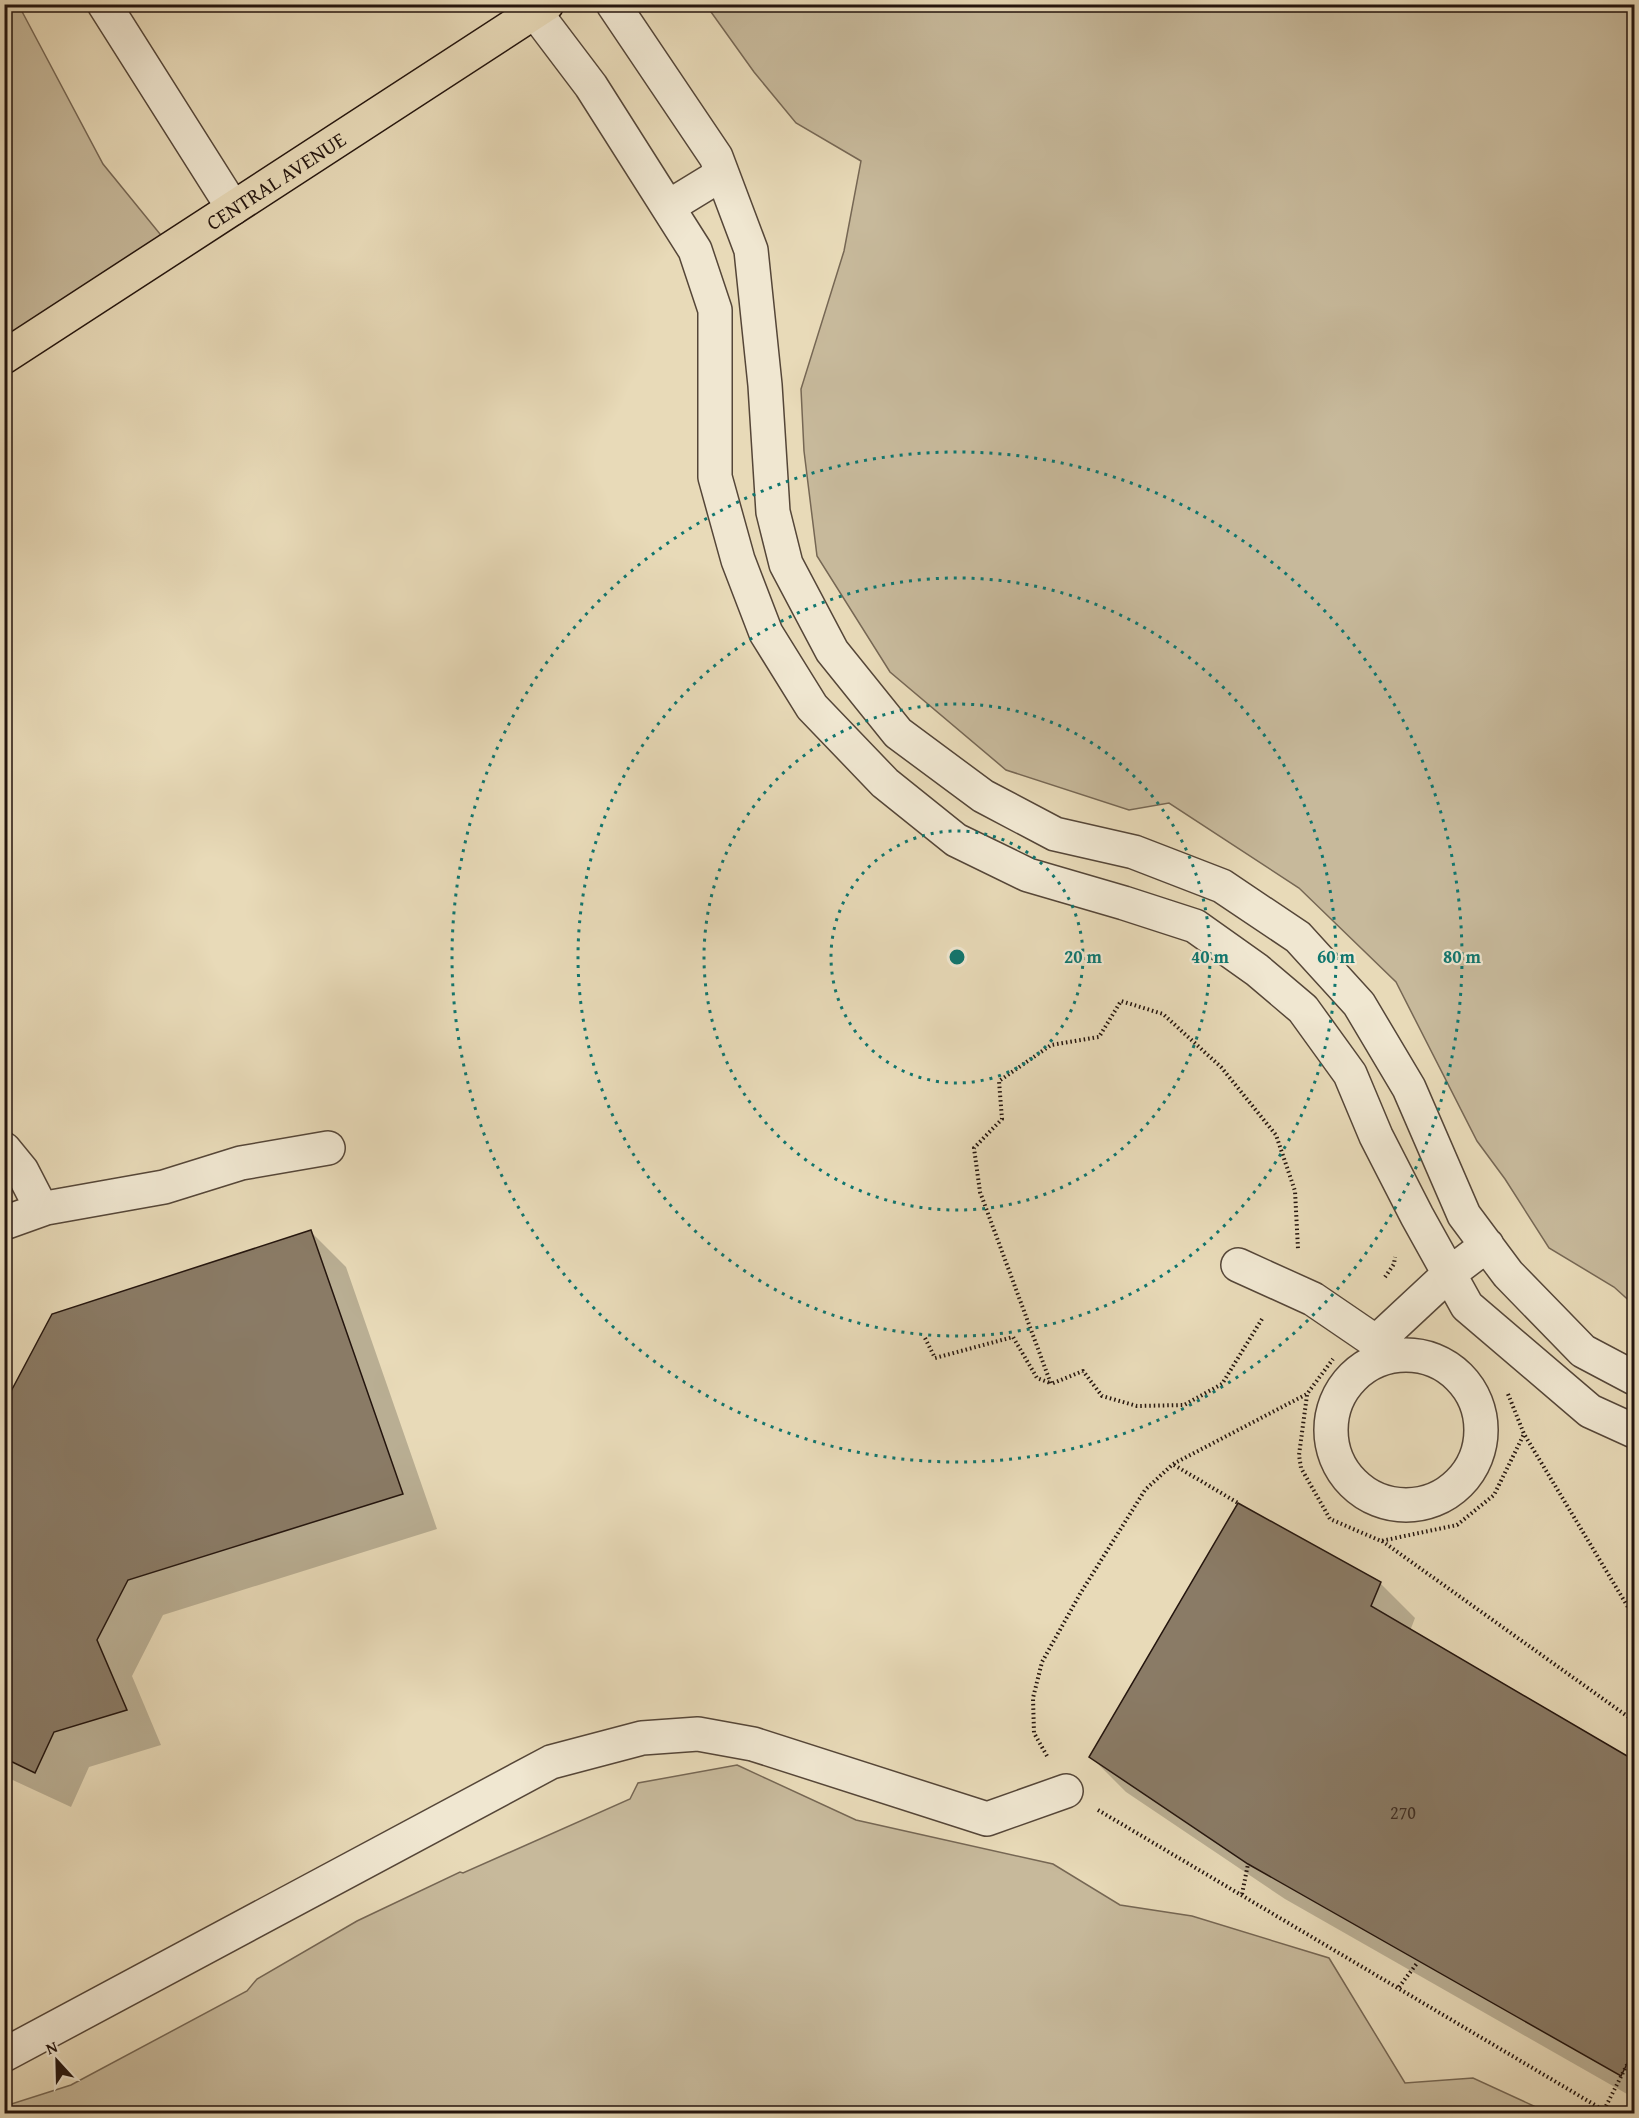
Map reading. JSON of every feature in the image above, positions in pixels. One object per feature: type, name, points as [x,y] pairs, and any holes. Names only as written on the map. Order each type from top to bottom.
[{"type":"main road","name":"CENTRAL AVENUE","points":[[4,357],[541,8]]},
{"type":"lane","points":[[104,4],[233,208]]},
{"type":"lane","points":[[613,4],[716,157],[751,250],[765,385],[773,512],[786,564],[832,651],[898,733],[983,796],[1055,834],[1134,852],[1222,886],[1298,937],[1359,1004],[1408,1088],[1464,1215],[1508,1274],[1583,1351],[1635,1378]]},
{"type":"lane","points":[[541,8],[695,250],[715,310],[715,477],[738,561],[766,633],[812,707],[885,783],[956,840],[1028,875],[1195,926],[1257,970],[1303,1010],[1350,1074],[1376,1136],[1467,1306],[1590,1411],[1635,1431]]},
{"type":"lane","points":[[668,207],[722,174]]},
{"type":"lane","points":[[4,1149],[22,1171],[38,1202],[46,1208]]},
{"type":"lane","points":[[4,1224],[46,1208],[164,1187],[241,1163],[328,1149]]},
{"type":"lane","points":[[1238,1265],[1313,1299],[1372,1342],[1434,1359],[1455,1372],[1472,1391],[1480,1414],[1481,1439],[1475,1463],[1460,1483],[1440,1497],[1416,1504],[1391,1504],[1368,1495],[1349,1479],[1335,1457],[1330,1432],[1334,1408],[1345,1385],[1363,1368],[1372,1342],[1449,1274],[1487,1245]]},
{"type":"lane","points":[[4,2055],[551,1762],[642,1738],[698,1734],[753,1744],[987,1819],[1066,1791]]},
{"type":"path","points":[[1051,1384],[980,1191],[974,1148],[1002,1119],[999,1081],[1051,1045],[1099,1037],[1121,1001],[1163,1014],[1221,1067],[1276,1136],[1295,1191],[1298,1251]]},
{"type":"path","points":[[1417,1216],[1395,1231],[1394,1264],[1372,1295],[1372,1342],[1307,1394],[1173,1464],[1145,1490],[1080,1594],[1042,1662],[1033,1698],[1034,1733],[1066,1791],[1610,2114]]},
{"type":"path","points":[[925,1338],[935,1358],[1013,1337],[1037,1378],[1051,1384],[1083,1371],[1102,1396],[1137,1406],[1184,1405],[1222,1384],[1265,1314]]},
{"type":"path","points":[[1507,1392],[1524,1434],[1635,1617]]},
{"type":"path","points":[[1307,1394],[1299,1455],[1301,1468],[1330,1519],[1382,1540],[1635,1721]]},
{"type":"path","points":[[1382,1540],[1457,1525],[1494,1495],[1524,1434]]},
{"type":"path","points":[[1173,1464],[1238,1503]]},
{"type":"path","points":[[1242,1894],[1248,1864]]},
{"type":"path","points":[[1398,1988],[1418,1962]]},
{"type":"path","points":[[1604,2110],[1635,2051]]},
{"type":"shaded area","points":[[18,4],[103,164],[169,245],[5,351],[4,5]]},
{"type":"shaded area","points":[[706,5],[1634,5],[1634,1305],[1614,1287],[1549,1248],[1505,1179],[1477,1141],[1396,982],[1299,888],[1169,803],[1129,810],[1006,770],[890,672],[817,556],[804,451],[801,389],[844,251],[861,161],[796,123],[754,72]]},
{"type":"shaded area","points":[[737,1765],[856,1820],[1053,1864],[1120,1905],[1192,1916],[1329,1958],[1405,2083],[1473,2078],[1549,2113],[8,2114],[5,2109],[5,2106],[71,2085],[247,1991],[257,1979],[357,1921],[460,1872],[463,1873],[630,1799],[638,1783]]},
{"type":"building","points":[[311,1230],[403,1494],[128,1580],[97,1640],[127,1710],[54,1732],[35,1773],[4,1758],[4,1392],[9,1395],[52,1314]]},
{"type":"building","points":[[1238,1503],[1381,1582],[1371,1606],[1634,1760],[1634,2050],[1621,2076],[1248,1864],[1089,1757]]}]
